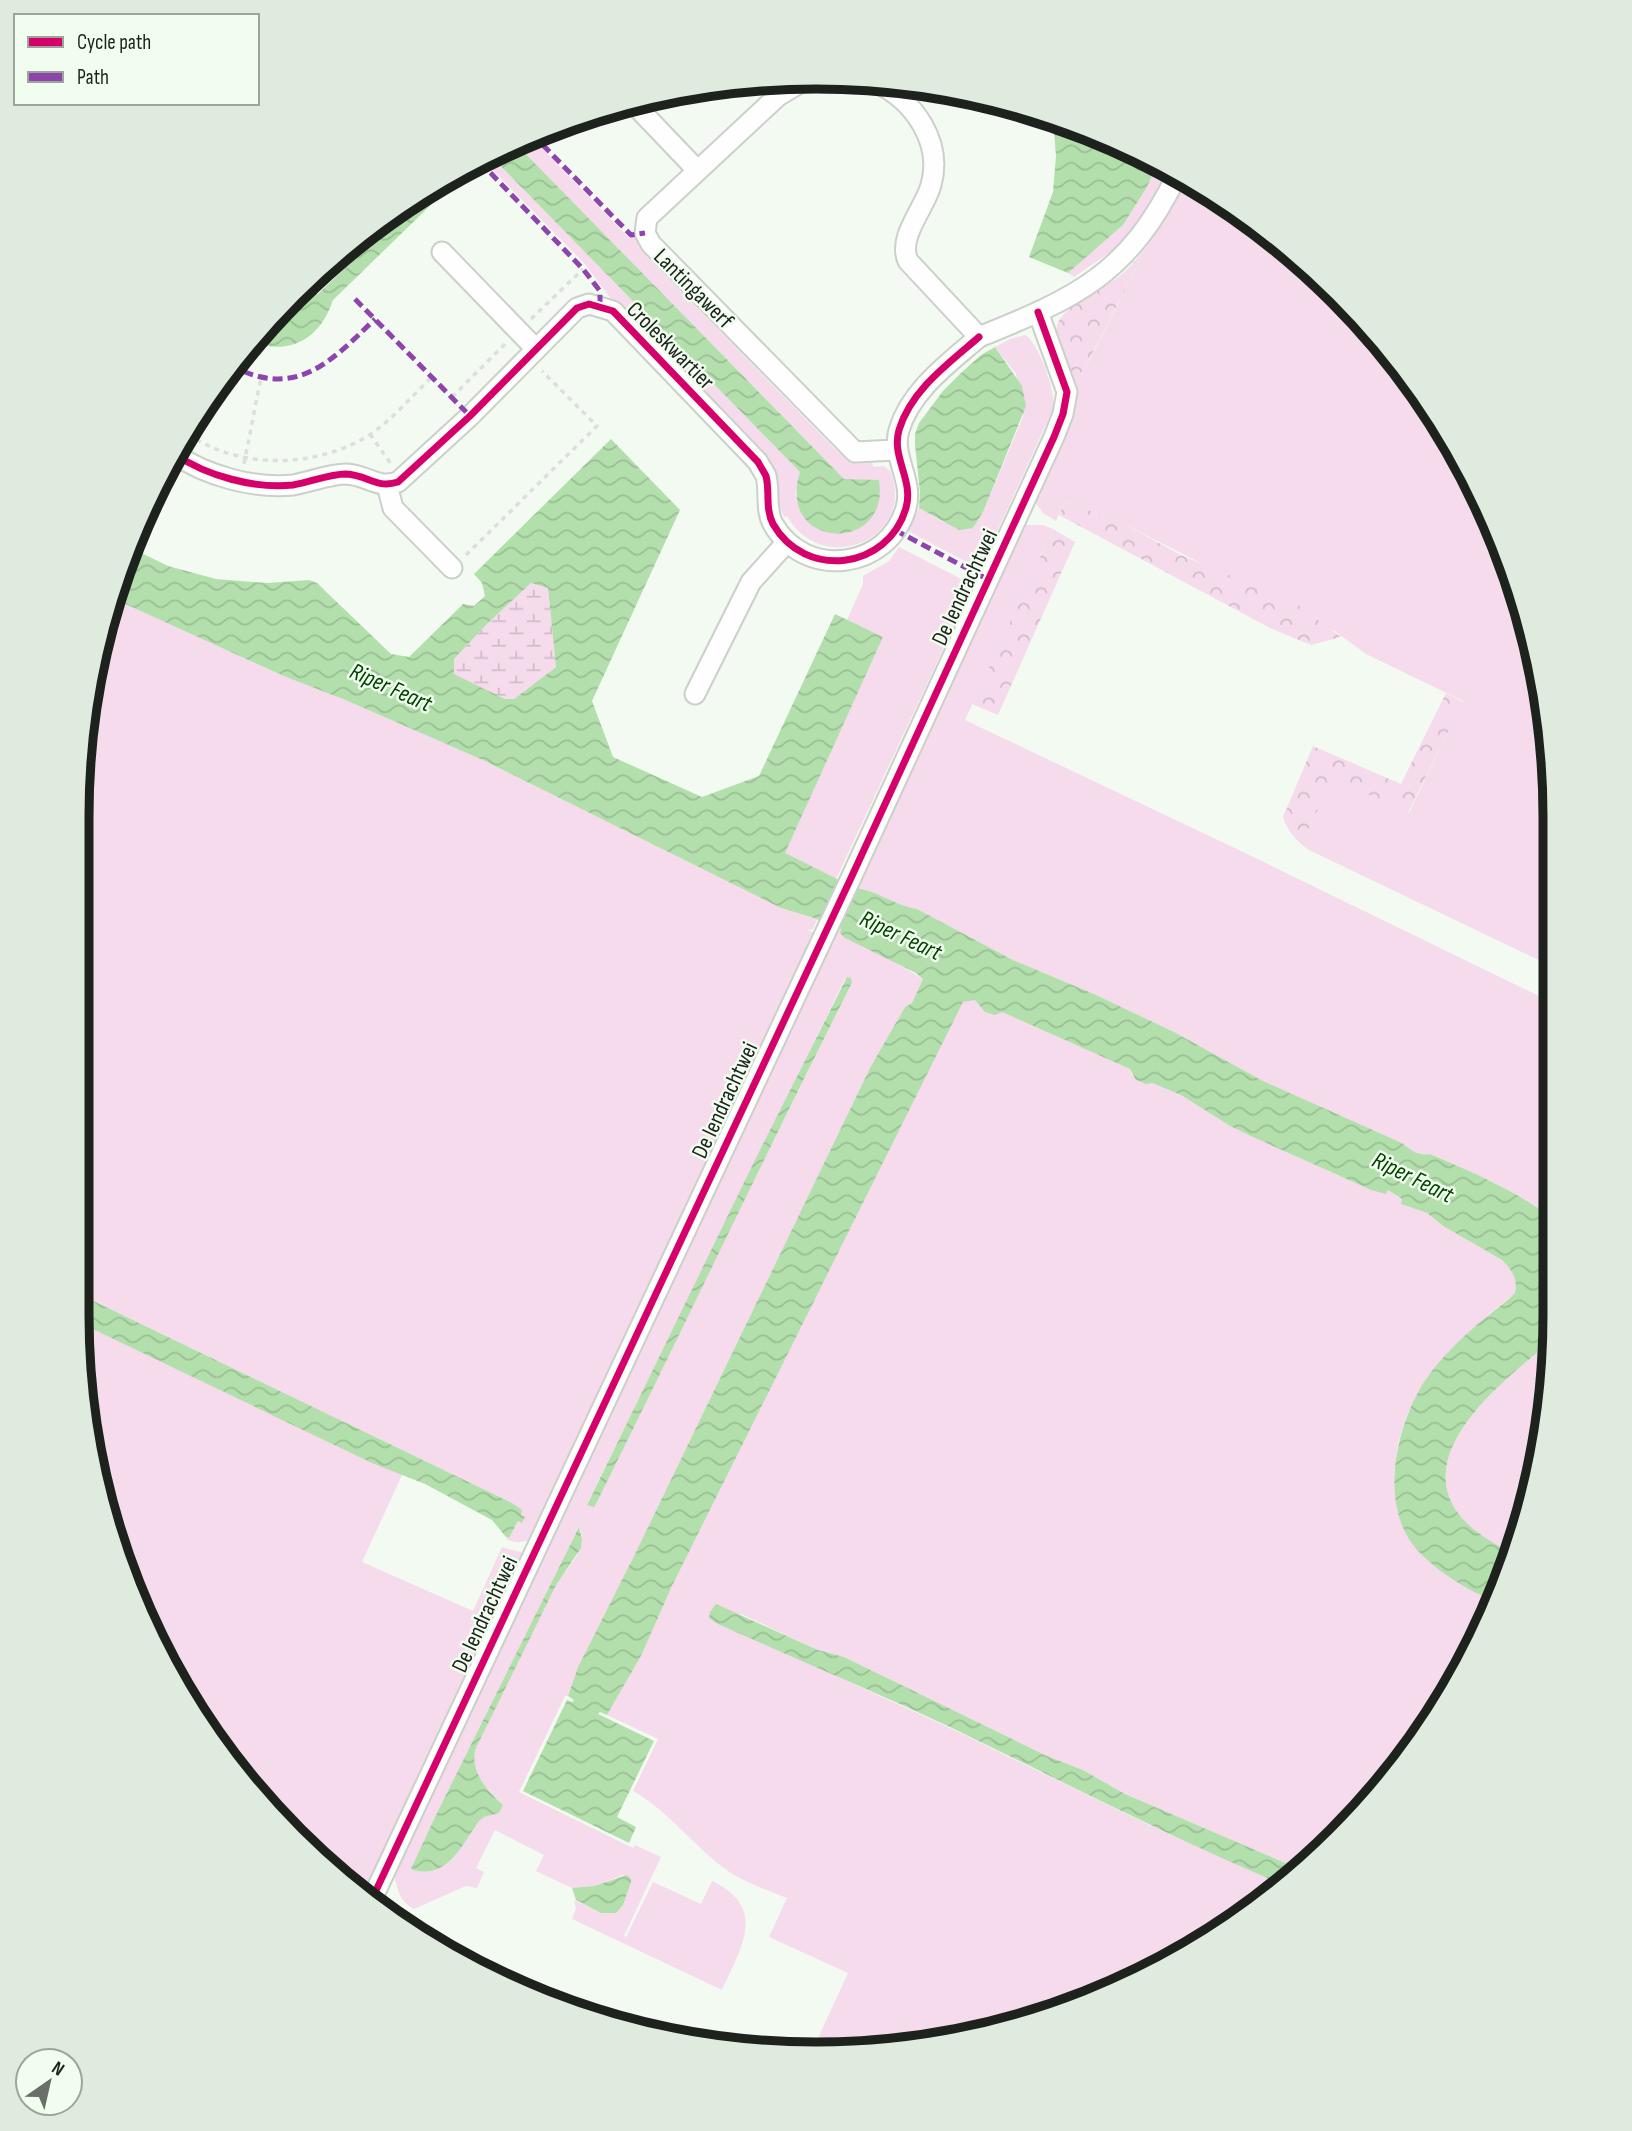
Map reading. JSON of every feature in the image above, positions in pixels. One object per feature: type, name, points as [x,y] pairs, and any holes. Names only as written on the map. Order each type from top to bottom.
[{"type":"street","name":"Lantingawerf","points":[[788,90],[778,96],[647,218],[645,233],[651,244],[855,452],[897,450]]},
{"type":"street","points":[[893,93],[905,101],[925,128],[933,153],[931,184],[906,242],[904,253],[908,261],[979,337]]},
{"type":"street","points":[[641,111],[697,170]]},
{"type":"street","points":[[695,694],[751,582],[787,542],[821,561],[849,562],[874,551],[895,530],[906,508],[908,486],[897,450],[899,430],[912,403],[938,373],[979,337],[1074,294],[1122,258],[1137,241],[1173,184]]},
{"type":"street","points":[[442,252],[532,353]]},
{"type":"street","name":"Croleskwartier","points":[[396,481],[470,416],[577,308],[589,304],[613,312],[758,462],[766,477],[771,522],[787,542]]},
{"type":"street","name":"De Iendrachtwei","points":[[375,1893],[850,878],[1063,414],[1066,392],[1038,312]]},
{"type":"street","points":[[183,460],[240,482],[291,485],[344,474],[360,475],[377,484],[396,481],[393,508],[452,568]]},
{"type":"path","points":[[452,568],[597,426],[532,353]]},
{"type":"path","points":[[240,482],[261,377]]},
{"type":"path","points":[[196,438],[219,450],[245,456],[278,461],[314,458],[342,449],[370,435],[432,377]]},
{"type":"path","points":[[370,435],[388,462],[396,481]]},
{"type":"green space","points":[[539,145],[629,238],[638,236],[642,251],[652,262],[835,449],[846,458],[872,461],[873,467],[884,466],[890,471],[895,494],[891,514],[879,531],[863,542],[843,547],[823,545],[803,535],[787,516],[784,517],[765,454],[612,300],[584,263],[490,167],[498,163],[800,472],[795,495],[803,517],[879,481],[844,479],[523,151]]},
{"type":"green space","points":[[1153,173],[1163,178],[1144,214],[1125,242],[1074,277],[1068,273],[1123,225]]},
{"type":"green space","points":[[1180,188],[1258,239],[1295,270],[1330,302],[1393,374],[1420,412],[1468,495],[1504,582],[1529,674],[1537,721],[1543,816],[1543,962],[1301,844],[1333,777],[1409,813],[1463,701],[1366,654],[1336,632],[1122,523],[1065,501],[1056,521],[1043,513],[1032,498],[1072,385],[1090,359],[1147,246]]},
{"type":"green space","points":[[1147,246],[1074,384],[1058,338],[1057,326],[1061,318],[1075,304],[1121,275]]},
{"type":"green space","points":[[1025,335],[1036,347],[1045,368],[1054,407],[980,569],[908,531],[919,508],[943,522],[973,528],[983,512],[1023,417],[1016,374],[995,347]]},
{"type":"green space","points":[[1065,501],[1122,523],[1181,555],[1295,603],[1341,637],[1311,645],[1270,628],[1059,515]]},
{"type":"green space","points":[[1022,525],[1043,525],[1053,529],[965,720],[1543,998],[1543,1211],[1491,1181],[1430,1154],[1415,1152],[1402,1143],[1263,1081],[1174,1032],[1013,960],[917,909],[909,909],[856,888],[860,879],[866,876],[861,877]]},
{"type":"green space","points":[[1053,529],[1075,542],[998,715],[972,704]]},
{"type":"green space","points":[[899,547],[973,585],[836,879],[784,853],[883,637],[847,620],[863,584],[863,576],[889,561]]},
{"type":"green space","points":[[531,583],[548,588],[556,667],[514,699],[505,699],[453,674],[454,659]]},
{"type":"green space","points":[[122,602],[286,677],[485,761],[781,908],[817,919],[813,929],[807,931],[814,932],[527,1541],[505,1539],[509,1538],[518,1521],[524,1517],[512,1503],[89,1299],[91,768],[103,674]]},
{"type":"green space","points":[[1446,693],[1463,702],[1408,813],[1333,778],[1301,844],[1283,817],[1313,746],[1401,784]]},
{"type":"green space","points":[[837,928],[923,979],[912,1003],[905,1007],[871,1066],[578,1667],[568,1696],[565,1696],[519,1792],[633,1848],[635,1845],[661,1857],[624,1936],[626,1937],[653,1882],[701,1904],[712,1881],[730,1892],[740,1904],[745,1917],[745,1930],[742,1945],[722,1990],[572,1919],[576,1909],[574,1900],[601,1913],[616,1913],[624,1875],[594,1886],[572,1888],[536,1871],[544,1855],[495,1830],[476,1868],[484,1872],[477,1888],[466,1886],[414,1909],[403,1900],[392,1874],[831,939],[834,945],[832,937]],"holes":[[[845,979],[852,983],[597,1502],[587,1504]],[[579,1527],[582,1535],[579,1551],[554,1588],[475,1750],[474,1759],[478,1774],[503,1805],[499,1813],[483,1817],[479,1821],[444,1866],[424,1872],[412,1869],[435,1817]]]},
{"type":"green space","points":[[975,1000],[1130,1069],[1132,1075],[1181,1095],[1230,1126],[1330,1172],[1371,1190],[1388,1190],[1402,1199],[1401,1204],[1427,1213],[1443,1226],[1506,1264],[1515,1279],[1515,1293],[1490,1313],[1418,1393],[1398,1443],[1394,1473],[1399,1517],[1485,1597],[1445,1678],[1393,1757],[1330,1829],[1290,1865],[1125,1794],[1083,1770],[1047,1756],[844,1657],[818,1650],[741,1614],[709,1618],[1272,1880],[1220,1919],[1179,1944],[1137,1967],[1050,2003],[958,2028],[911,2036],[816,2042],[848,1973],[769,1937],[787,1898],[749,1883],[728,1871],[659,1809],[633,1791],[658,1739],[607,1715],[642,1654],[671,1588],[963,1001]]},
{"type":"green space","points":[[90,1327],[402,1475],[362,1562],[473,1611],[502,1547],[524,1553],[369,1887],[302,1829],[239,1757],[212,1719],[164,1636],[128,1549],[114,1503],[95,1410]]},
{"type":"green space","points":[[1542,1349],[1537,1410],[1529,1457],[1504,1549],[1480,1534],[1462,1518],[1448,1494],[1446,1469],[1453,1444],[1468,1420],[1509,1377]]},
{"type":"water","points":[[1054,129],[1153,173],[1123,225],[1068,273],[1029,257],[1053,192],[1056,156]]},
{"type":"water","points":[[523,151],[844,479],[879,480],[878,504],[868,521],[853,531],[835,533],[817,529],[803,517],[797,498],[800,472],[498,163]]},
{"type":"water","points":[[443,193],[333,300],[327,314],[312,334],[291,345],[263,345],[302,302],[311,294],[318,294],[378,236]]},
{"type":"water","points":[[995,347],[1022,386],[1026,406],[983,512],[973,528],[959,530],[919,508],[915,434],[919,423],[943,391],[981,355]]},
{"type":"water","name":"Riper Feart","points":[[611,439],[680,510],[592,701],[613,757],[702,797],[759,776],[835,614],[883,637],[785,853],[855,888],[917,909],[1013,960],[1174,1032],[1263,1081],[1402,1143],[1415,1152],[1430,1154],[1491,1181],[1543,1211],[1542,1349],[1487,1398],[1468,1420],[1453,1444],[1446,1469],[1448,1494],[1462,1518],[1480,1534],[1504,1549],[1485,1597],[1453,1580],[1435,1566],[1418,1551],[1405,1533],[1398,1511],[1395,1465],[1406,1419],[1426,1379],[1464,1336],[1515,1293],[1515,1279],[1506,1264],[1443,1226],[1427,1213],[1401,1204],[1402,1199],[1388,1190],[1386,1194],[1371,1190],[1230,1126],[1181,1095],[1152,1083],[1136,1080],[1130,1069],[1002,1012],[995,1015],[985,1012],[975,1000],[963,1002],[671,1588],[642,1654],[607,1715],[600,1712],[598,1714],[654,1741],[617,1817],[636,1827],[629,1843],[523,1791],[567,1700],[574,1700],[568,1696],[578,1667],[871,1066],[905,1007],[912,1003],[923,979],[845,938],[840,933],[841,929],[781,908],[485,761],[286,677],[122,602],[140,552],[168,566],[216,579],[267,583],[309,580],[317,583],[391,654],[409,657],[463,604],[474,606],[485,596],[482,583],[474,574]],"holes":[[[531,583],[548,588],[556,667],[514,699],[505,699],[454,674],[454,659]]]},
{"type":"water","points":[[847,977],[851,978],[852,983],[629,1437],[594,1507],[587,1505],[754,1162]]},
{"type":"water","points":[[89,1299],[512,1503],[522,1510],[521,1515],[525,1517],[522,1523],[518,1521],[509,1538],[506,1537],[492,1520],[425,1484],[372,1463],[90,1328]]},
{"type":"water","points":[[579,1527],[581,1548],[556,1585],[475,1750],[475,1767],[478,1774],[503,1805],[499,1813],[479,1821],[452,1859],[443,1866],[423,1872],[411,1869],[435,1817]]},
{"type":"water","points":[[716,1604],[818,1650],[844,1657],[1047,1756],[1083,1770],[1125,1794],[1290,1865],[1272,1880],[1115,1808],[894,1701],[718,1624],[709,1618]]},
{"type":"water","points":[[627,1875],[631,1882],[623,1905],[616,1913],[601,1913],[576,1900],[572,1888],[594,1886]]},
{"type":"marked path","points":[[541,144],[631,235],[645,233]]},
{"type":"marked path","points":[[486,169],[583,269],[600,291],[600,306]]},
{"type":"marked path","points":[[355,299],[470,416]]},
{"type":"marked path","points":[[242,370],[274,379],[310,372],[342,350],[375,319]]},
{"type":"marked path","points":[[895,530],[989,580]]},
{"type":"cycle path","points":[[183,460],[216,475],[263,485],[293,485],[346,474],[384,484],[398,482],[470,416],[577,308],[589,304],[613,311],[758,462],[766,476],[768,506],[773,524],[787,542],[805,554],[824,560],[845,560],[864,555],[882,545],[896,529],[908,498],[897,440],[905,416],[912,402],[932,378],[979,337]]},
{"type":"cycle path","points":[[375,1893],[851,878],[1054,437],[1063,414],[1067,392],[1038,312]]}]
